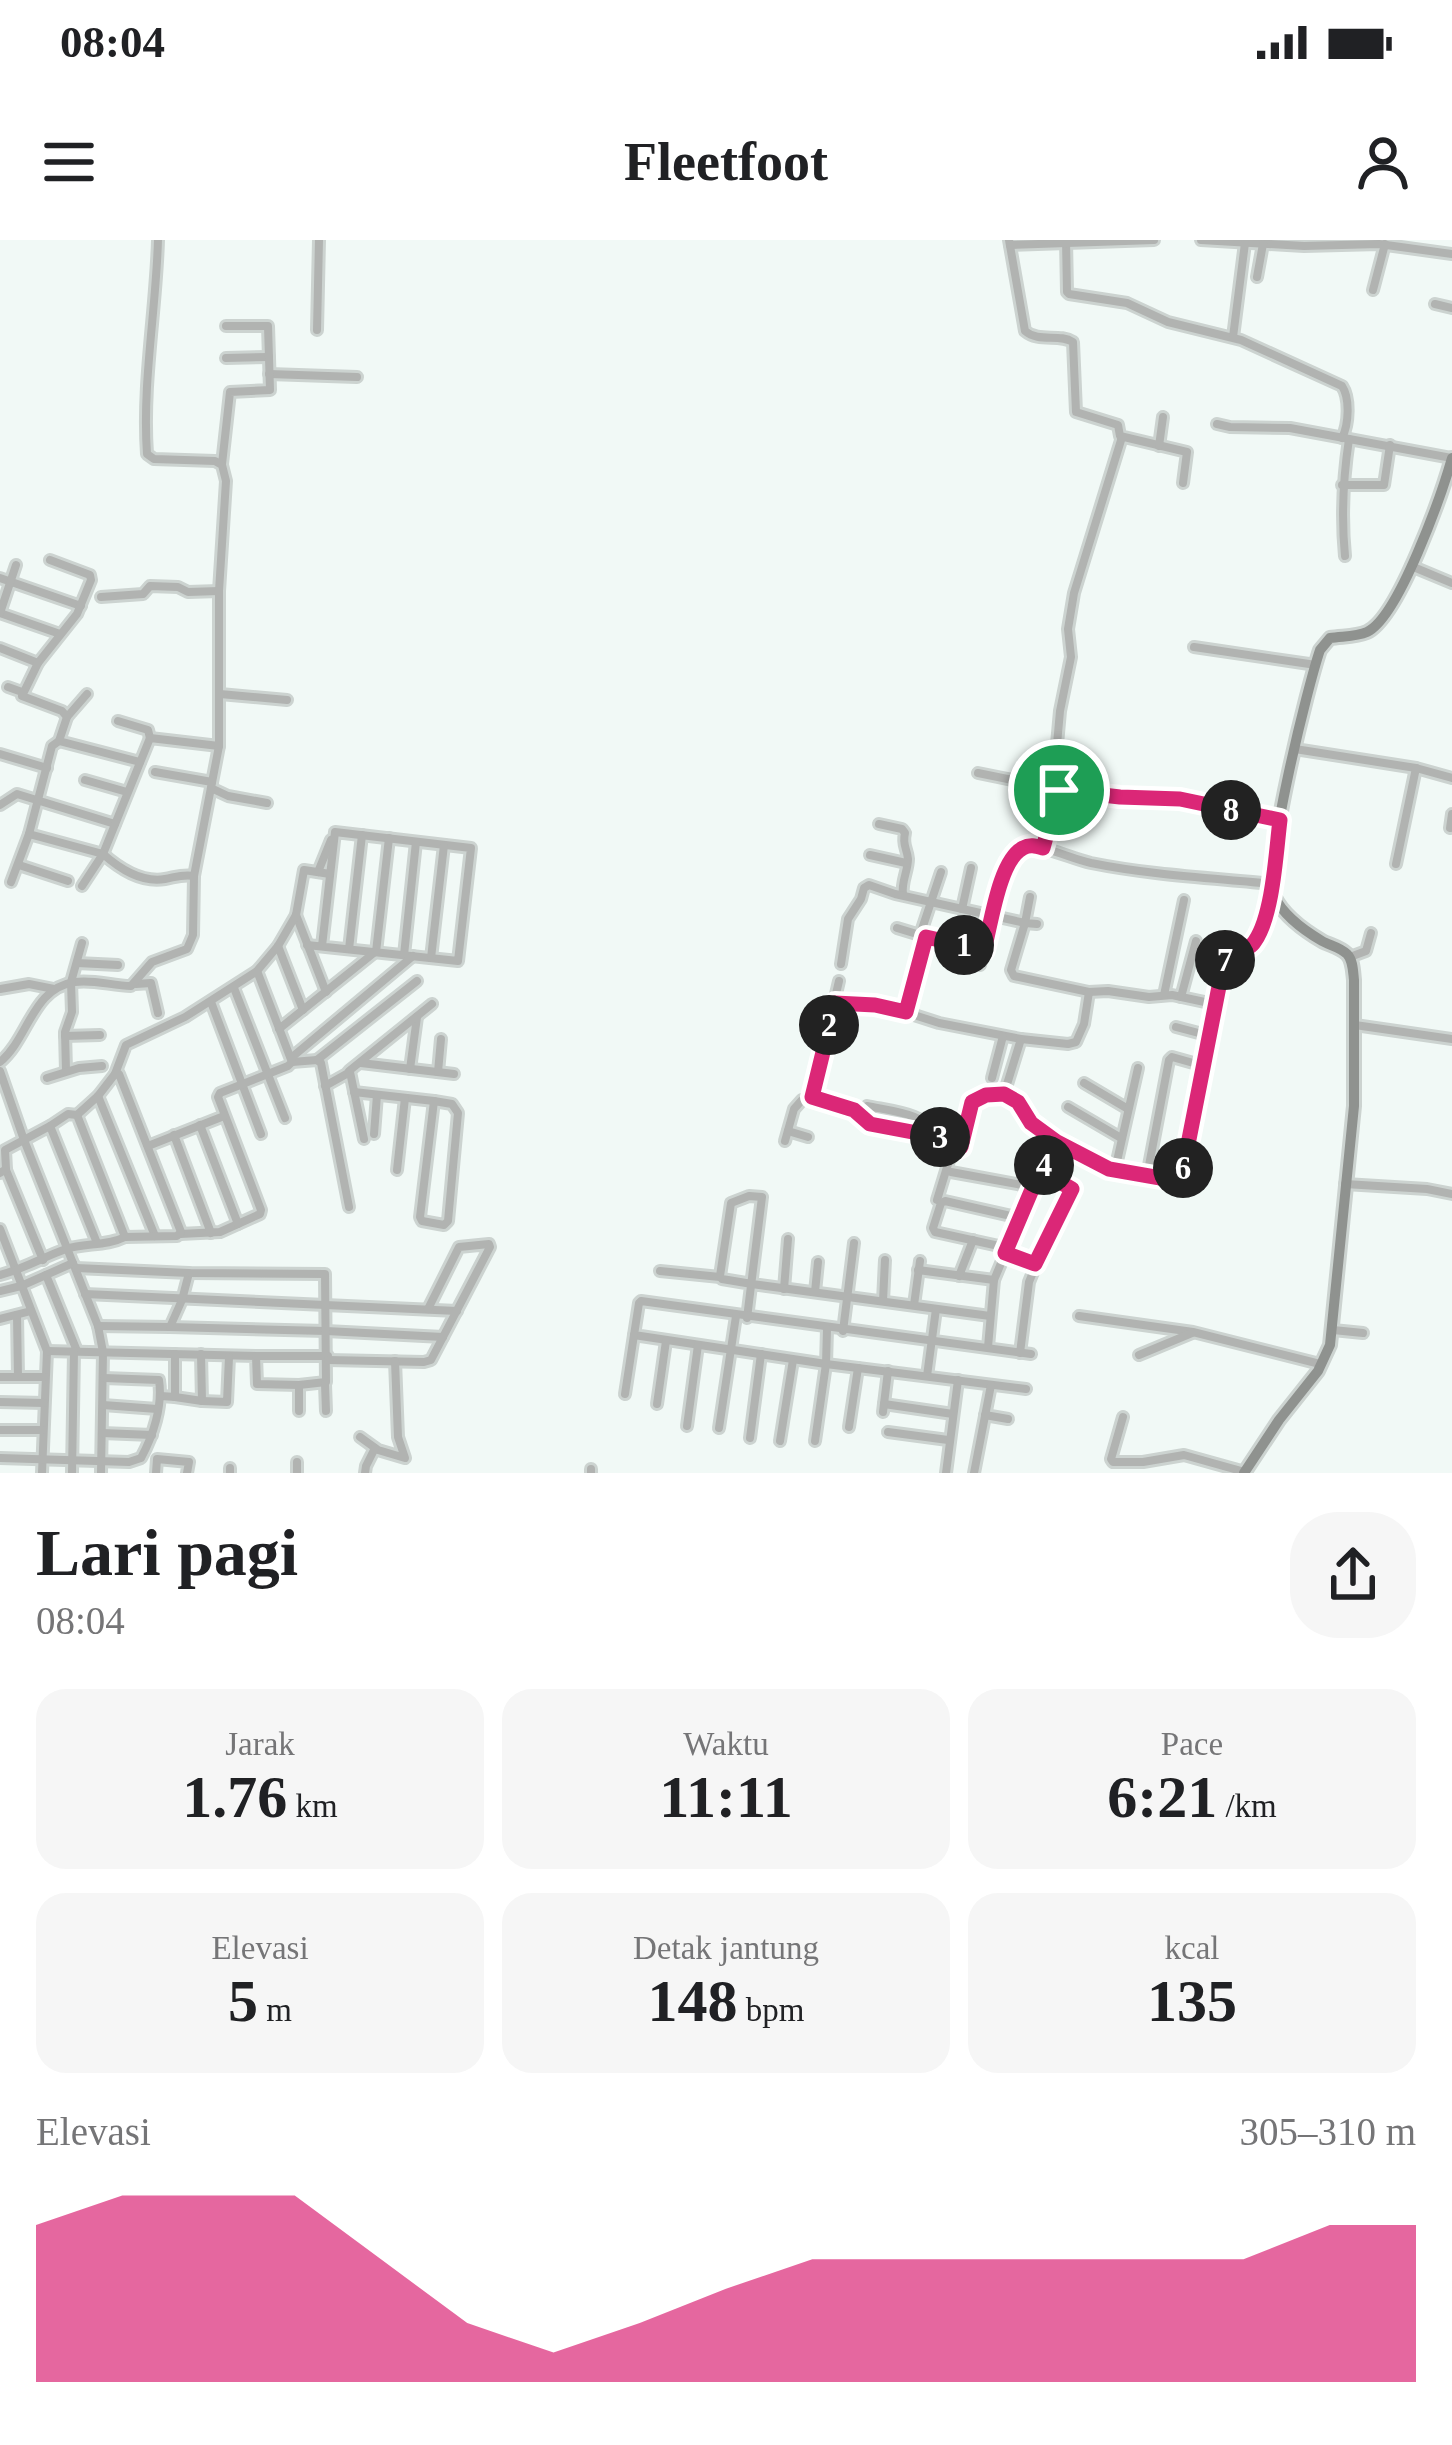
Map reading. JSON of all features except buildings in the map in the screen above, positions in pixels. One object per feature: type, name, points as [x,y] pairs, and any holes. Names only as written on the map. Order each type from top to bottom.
[{"type":"street","points":[[158,240],[146,453],[154,459],[212,460],[222,465]]},
{"type":"street","points":[[317,330],[319,240]]},
{"type":"street","points":[[1154,240],[1010,243],[1027,333],[1072,341],[1076,412],[1118,425],[1122,437],[1187,452],[1183,483]]},
{"type":"street","points":[[1201,240],[1389,243],[1452,254]]},
{"type":"street","points":[[1066,242],[1069,294],[1127,303],[1168,322],[1233,338],[1342,386],[1346,393],[1341,517],[1345,556]]},
{"type":"street","points":[[1233,338],[1244,243]]},
{"type":"street","points":[[1372,290],[1389,243]]},
{"type":"street","points":[[1257,277],[1263,244]]},
{"type":"street","points":[[1435,304],[1452,308]]},
{"type":"street","points":[[134,984],[152,962],[190,946],[193,935],[194,876],[219,746],[219,591],[226,481],[222,465],[230,392],[270,390],[268,326],[226,326]]},
{"type":"street","points":[[226,358],[269,356]]},
{"type":"street","points":[[269,374],[357,377]]},
{"type":"street","points":[[1159,446],[1163,417]]},
{"type":"street","points":[[937,1200],[952,1151],[961,1147],[972,1102],[986,1095],[1004,1094],[1018,1102],[1031,1123],[1057,1142],[1115,1170],[1176,1180],[1182,1175],[1226,957],[1255,943],[1272,888],[1280,820],[1316,665],[1326,641],[1364,634],[1382,620],[1411,566],[1452,458],[1290,428],[1217,424]]},
{"type":"street","points":[[1043,848],[1056,790],[1073,593],[1122,437]]},
{"type":"street","points":[[1342,485],[1384,484],[1390,446]]},
{"type":"street","points":[[50,560],[90,574],[91,580],[81,606],[22,692],[23,698],[67,717]]},
{"type":"street","points":[[16,566],[0,613],[60,634]]},
{"type":"street","points":[[1411,566],[1452,583]]},
{"type":"street","points":[[0,578],[81,606]]},
{"type":"street","points":[[101,597],[140,595],[150,586],[219,591]]},
{"type":"street","points":[[1194,647],[1316,665]]},
{"type":"street","points":[[0,648],[38,663]]},
{"type":"street","points":[[8,687],[22,692]]},
{"type":"street","points":[[11,882],[52,746],[59,741],[67,717],[87,694]]},
{"type":"street","points":[[220,694],[287,700]]},
{"type":"street","points":[[118,721],[144,727],[150,738]]},
{"type":"street","points":[[150,738],[219,746]]},
{"type":"street","points":[[82,886],[103,854],[150,738]]},
{"type":"street","points":[[59,741],[140,762]]},
{"type":"street","points":[[1295,749],[1452,778]]},
{"type":"street","points":[[0,754],[47,768]]},
{"type":"street","points":[[1396,864],[1416,768]]},
{"type":"street","points":[[155,772],[212,785],[228,796],[267,803]]},
{"type":"street","points":[[978,772],[1056,790],[1180,799],[1280,820]]},
{"type":"street","points":[[85,780],[127,792]]},
{"type":"street","points":[[0,805],[15,794],[115,824]]},
{"type":"street","points":[[1450,828],[1452,814]]},
{"type":"street","points":[[879,824],[905,833],[904,895]]},
{"type":"street","points":[[308,945],[458,961],[471,848],[335,832]]},
{"type":"street","points":[[318,872],[335,832]]},
{"type":"street","points":[[322,946],[335,832]]},
{"type":"street","points":[[29,834],[103,854],[143,878],[194,876]]},
{"type":"street","points":[[349,950],[362,835]]},
{"type":"street","points":[[279,1029],[375,952],[389,838]]},
{"type":"street","points":[[301,1060],[409,956],[416,842]]},
{"type":"street","points":[[431,958],[444,845]]},
{"type":"street","points":[[980,965],[1001,881],[1015,856],[1028,846],[1091,862],[1272,888]]},
{"type":"street","points":[[870,854],[906,863]]},
{"type":"street","points":[[19,865],[68,880]]},
{"type":"street","points":[[962,909],[970,868]]},
{"type":"street","points":[[43,1260],[3,1171],[3,1153],[68,1114],[77,1115],[115,1074],[126,1045],[211,1002],[257,971],[296,915],[304,870],[330,874]]},
{"type":"street","points":[[906,1012],[940,872]]},
{"type":"street","points":[[841,964],[848,919],[869,885],[1037,924]]},
{"type":"street","points":[[1123,1418],[1113,1462],[1184,1456],[1245,1473],[1328,1351],[1354,1106],[1354,980],[1350,957],[1306,930],[1283,909],[1272,888]]},
{"type":"street","points":[[1030,897],[1012,975],[1089,992],[1164,995],[1214,1004]]},
{"type":"street","points":[[1164,995],[1184,900]]},
{"type":"street","points":[[296,915],[326,992]]},
{"type":"street","points":[[897,928],[984,950]]},
{"type":"street","points":[[1350,957],[1366,951],[1372,933]]},
{"type":"street","points":[[1181,998],[1196,941]]},
{"type":"street","points":[[66,1072],[71,982],[82,944]]},
{"type":"street","points":[[278,946],[303,1010]]},
{"type":"street","points":[[77,963],[118,965]]},
{"type":"street","points":[[257,971],[279,1029],[301,1060],[321,1063],[349,1207]]},
{"type":"street","points":[[0,1275],[68,1250],[125,1237],[211,1233],[261,1210],[218,1095],[301,1060],[417,981]]},
{"type":"street","points":[[812,1097],[839,981]]},
{"type":"street","points":[[0,1062],[41,1001],[71,982],[127,987],[152,982],[158,1013]]},
{"type":"street","points":[[0,989],[19,984],[54,989]]},
{"type":"street","points":[[234,988],[285,1118]]},
{"type":"street","points":[[835,1003],[875,1005],[938,1023],[1068,1044],[1076,1042],[1084,1024],[1089,992]]},
{"type":"street","points":[[211,1002],[261,1134]]},
{"type":"street","points":[[325,1086],[432,1004]]},
{"type":"street","points":[[410,1069],[417,1016]]},
{"type":"street","points":[[1353,1024],[1452,1039]]},
{"type":"street","points":[[1176,1028],[1210,1036]]},
{"type":"street","points":[[65,1036],[100,1036]]},
{"type":"street","points":[[992,1078],[1003,1036]]},
{"type":"street","points":[[438,1072],[441,1039]]},
{"type":"street","points":[[1004,1094],[1021,1039]]},
{"type":"street","points":[[383,1066],[386,1042]]},
{"type":"street","points":[[1148,1176],[1169,1058],[1204,1066]]},
{"type":"street","points":[[360,1063],[454,1074]]},
{"type":"street","points":[[47,1078],[102,1066]]},
{"type":"street","points":[[1115,1170],[1138,1068]]},
{"type":"street","points":[[0,1071],[98,1326],[104,1352],[100,1473]]},
{"type":"street","points":[[350,1071],[364,1138]]},
{"type":"street","points":[[115,1074],[120,1076],[180,1234]]},
{"type":"street","points":[[1084,1083],[1128,1109]]},
{"type":"street","points":[[354,1092],[452,1104],[458,1113],[444,1225]]},
{"type":"street","points":[[374,1134],[377,1095]]},
{"type":"street","points":[[98,1096],[155,1236]]},
{"type":"street","points":[[808,1137],[786,1136],[797,1105],[812,1097],[844,1106],[870,1124],[944,1138]]},
{"type":"street","points":[[398,1170],[405,1098]]},
{"type":"street","points":[[434,1101],[420,1217],[444,1225],[465,1245]]},
{"type":"street","points":[[863,1119],[867,1106],[917,1116],[929,1122],[952,1151]]},
{"type":"street","points":[[1068,1107],[1121,1138]]},
{"type":"street","points":[[894,1130],[898,1112]]},
{"type":"street","points":[[77,1115],[125,1237]]},
{"type":"street","points":[[148,1147],[224,1116]]},
{"type":"street","points":[[914,1133],[917,1116]]},
{"type":"street","points":[[200,1125],[238,1224]]},
{"type":"street","points":[[50,1126],[97,1243]]},
{"type":"street","points":[[174,1135],[211,1233]]},
{"type":"street","points":[[988,1347],[994,1280],[1057,1142]]},
{"type":"street","points":[[625,1394],[641,1301],[1025,1353],[1028,1291],[1035,1264],[1073,1190],[1041,1171]]},
{"type":"street","points":[[951,1172],[1033,1187]]},
{"type":"street","points":[[1344,1184],[1452,1194]]},
{"type":"street","points":[[719,1428],[730,1349],[752,1284],[763,1197],[731,1203],[720,1277]]},
{"type":"street","points":[[1020,1218],[942,1202],[934,1231],[1006,1250],[1035,1264]]},
{"type":"street","points":[[0,1229],[3,1247],[47,1352],[42,1473]]},
{"type":"street","points":[[784,1288],[788,1239]]},
{"type":"street","points":[[959,1276],[974,1240]]},
{"type":"street","points":[[47,1352],[430,1360],[490,1247],[486,1242],[457,1250],[428,1309]]},
{"type":"street","points":[[843,1330],[854,1243]]},
{"type":"street","points":[[883,1301],[885,1260]]},
{"type":"street","points":[[815,1292],[818,1262]]},
{"type":"street","points":[[0,1291],[74,1264],[189,1273],[324,1274],[326,1411]]},
{"type":"street","points":[[914,1305],[919,1265],[994,1280]]},
{"type":"street","points":[[660,1271],[990,1316]]},
{"type":"street","points":[[170,1327],[189,1273]]},
{"type":"street","points":[[46,1275],[75,1351],[72,1473]]},
{"type":"street","points":[[85,1294],[457,1311]]},
{"type":"street","points":[[927,1376],[937,1309]]},
{"type":"street","points":[[0,1319],[31,1311]]},
{"type":"street","points":[[17,1315],[18,1377]]},
{"type":"street","points":[[1079,1316],[1193,1332],[1322,1365]]},
{"type":"street","points":[[98,1326],[442,1337]]},
{"type":"street","points":[[815,1442],[827,1329]]},
{"type":"street","points":[[1333,1330],[1363,1334]]},
{"type":"street","points":[[1139,1355],[1193,1332]]},
{"type":"street","points":[[634,1335],[1026,1389]]},
{"type":"street","points":[[657,1404],[666,1340]]},
{"type":"street","points":[[687,1426],[698,1345]]},
{"type":"street","points":[[175,1354],[175,1397]]},
{"type":"street","points":[[201,1354],[202,1401]]},
{"type":"street","points":[[750,1438],[760,1354]]},
{"type":"street","points":[[161,1396],[226,1402],[230,1356]]},
{"type":"street","points":[[256,1356],[257,1384],[325,1384]]},
{"type":"street","points":[[780,1442],[793,1360]]},
{"type":"street","points":[[360,1437],[398,1458],[406,1456],[398,1437],[394,1361]]},
{"type":"street","points":[[849,1427],[858,1368]]},
{"type":"street","points":[[888,1371],[884,1408],[953,1414]]},
{"type":"street","points":[[0,1377],[45,1377]]},
{"type":"street","points":[[0,1458],[100,1461],[129,1468],[143,1456],[152,1435],[161,1396],[158,1380],[104,1378]]},
{"type":"street","points":[[946,1473],[958,1380]]},
{"type":"street","points":[[299,1385],[299,1411]]},
{"type":"street","points":[[974,1473],[991,1385]]},
{"type":"street","points":[[0,1402],[44,1403]]},
{"type":"street","points":[[103,1406],[158,1409]]},
{"type":"street","points":[[985,1415],[1008,1419]]},
{"type":"street","points":[[0,1430],[43,1430]]},
{"type":"street","points":[[887,1432],[948,1440]]},
{"type":"street","points":[[102,1433],[152,1435]]},
{"type":"street","points":[[365,1473],[375,1448]]},
{"type":"street","points":[[156,1473],[157,1459],[189,1462],[188,1473]]},
{"type":"street","points":[[297,1462],[297,1473]]},
{"type":"route","points":[[1059,790],[1043,848],[1021,849],[1004,876],[984,950],[926,937],[906,1012],[835,1003],[812,1097],[854,1110],[870,1124],[944,1138],[952,1151],[961,1147],[977,1098],[1004,1094],[1018,1102],[1031,1123],[1057,1142],[1041,1171],[1072,1189],[1035,1264],[1005,1253],[1033,1187],[1057,1142],[1109,1169],[1172,1180],[1182,1175],[1224,961],[1257,938],[1272,892],[1280,820],[1180,799],[1059,790]]}]
